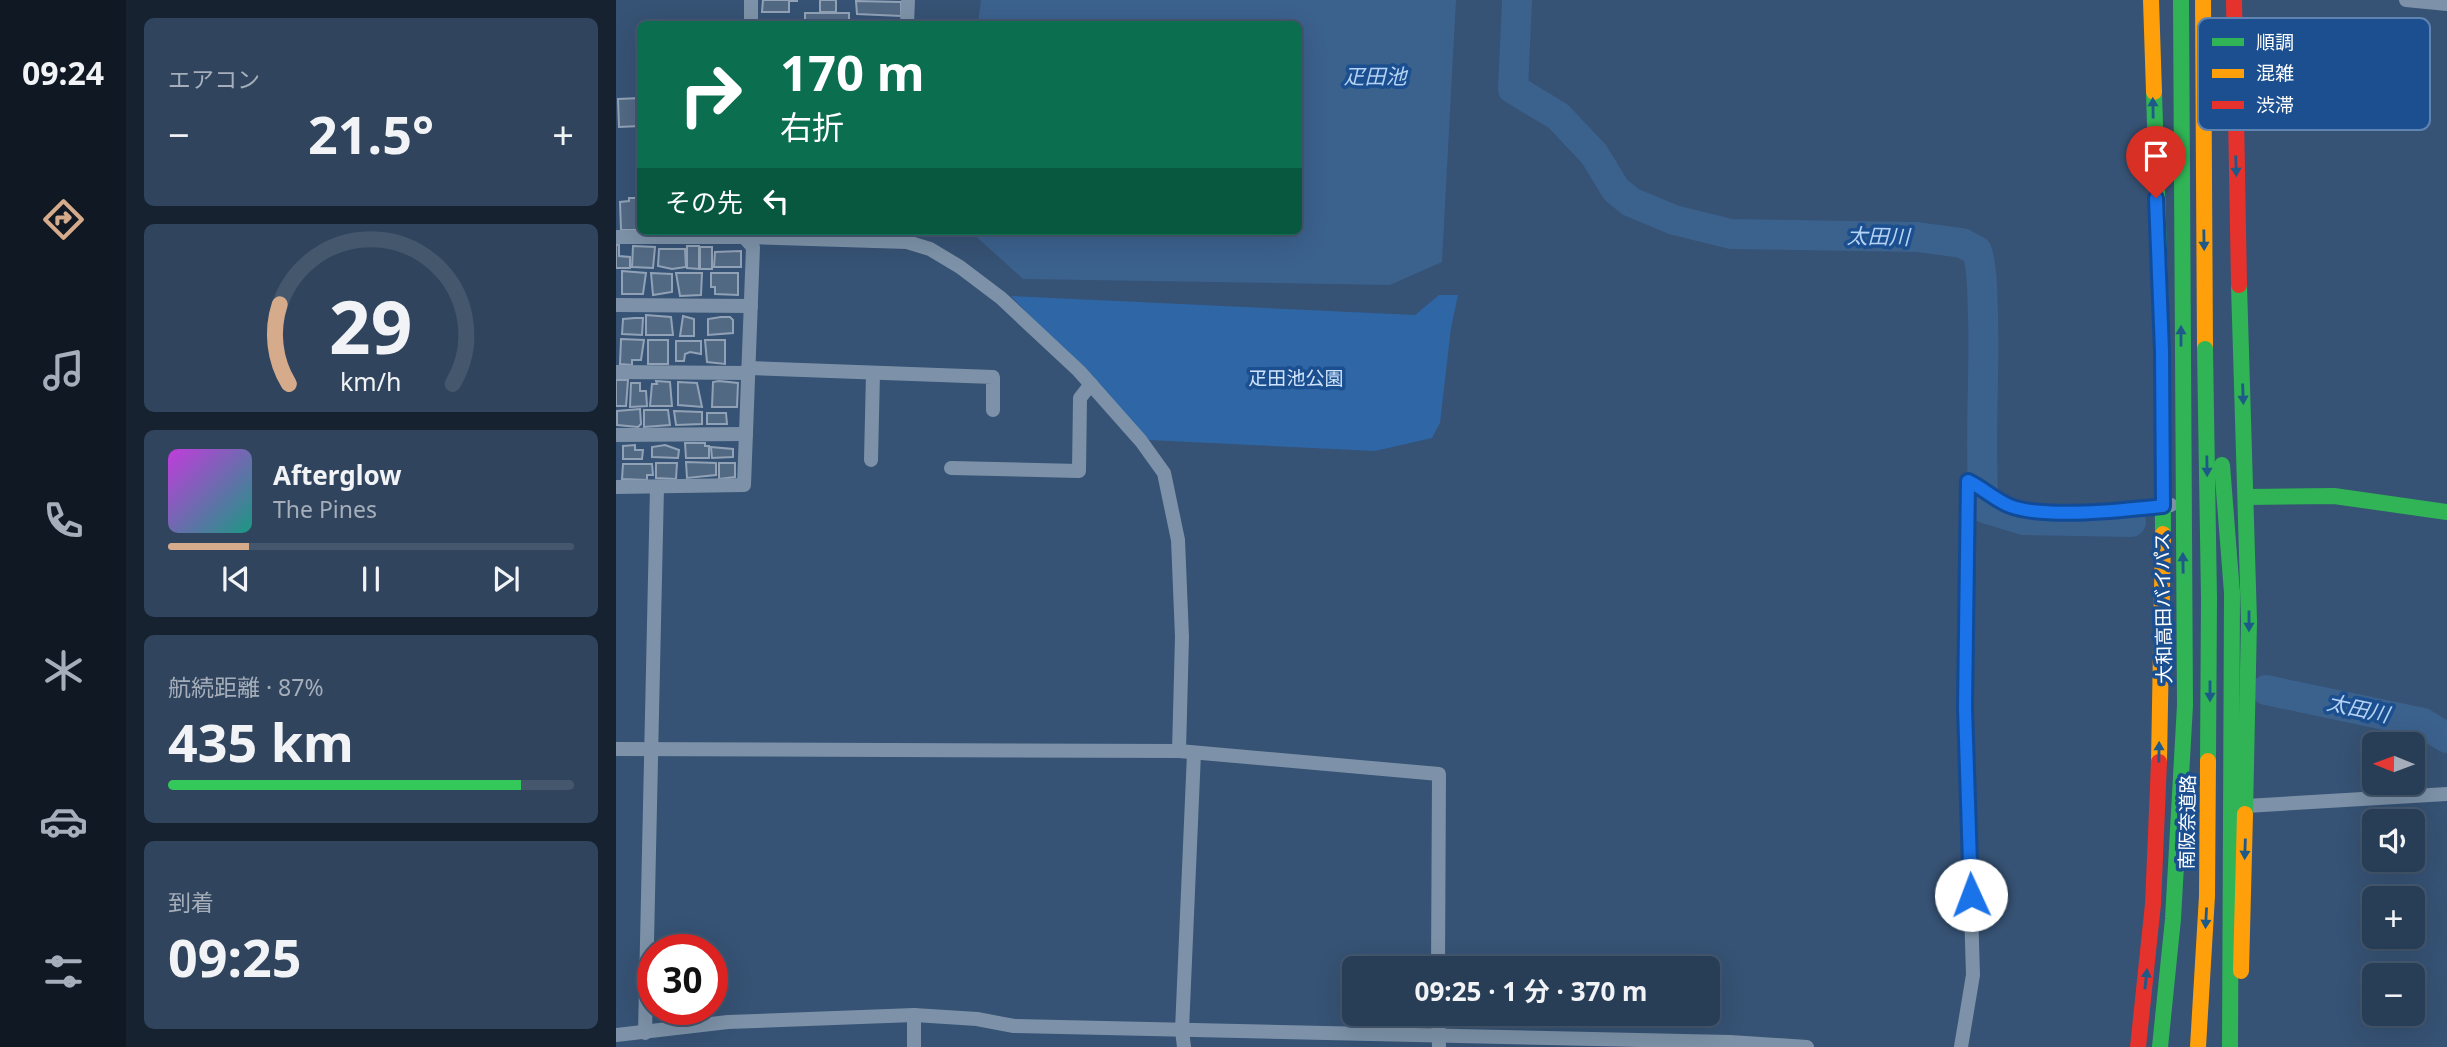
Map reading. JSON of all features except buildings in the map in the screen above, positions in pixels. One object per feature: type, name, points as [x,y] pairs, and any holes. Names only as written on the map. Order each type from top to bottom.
[{"type":"main road","points":[[2138,1047],[2154,891],[2159,768],[2163,506],[2162,351],[2151,0]]},
{"type":"main road","name":"大和高田バイパス","points":[[2173,1047],[2183,897],[2185,705],[2180,0]]},
{"type":"main road","points":[[2203,0],[2203,18]]},
{"type":"main road","points":[[2235,0],[2235,18]]},
{"type":"main road","points":[[2204,130],[2205,348],[2220,444],[2232,593],[2233,732],[2228,971],[2231,1047]]},
{"type":"main road","points":[[2231,1047],[2241,972],[2249,621],[2235,130]]},
{"type":"main road","name":"南阪奈道路","points":[[2198,1047],[2207,896],[2209,598],[2205,348]]},
{"type":"main road","points":[[2246,497],[2334,496],[2447,512]]},
{"type":"main road","points":[[2160,1047],[2173,919],[2185,705]]},
{"type":"street","points":[[751,0],[751,21]]},
{"type":"street","points":[[907,21],[908,0]]},
{"type":"street","points":[[2406,0],[2447,4]]},
{"type":"street","points":[[616,237],[701,235]]},
{"type":"street","points":[[616,487],[744,485],[753,247],[745,235]]},
{"type":"street","points":[[826,235],[907,236],[990,290],[1091,384],[1141,441],[1164,473],[1178,540],[1187,752],[1182,1030],[1184,1047]]},
{"type":"street","points":[[616,304],[751,306]]},
{"type":"street","points":[[616,372],[748,371],[993,377],[993,410]]},
{"type":"street","points":[[871,460],[873,373]]},
{"type":"street","points":[[951,468],[1079,471],[1080,398],[1091,384]]},
{"type":"street","points":[[616,435],[746,433]]},
{"type":"street","points":[[1961,1047],[1973,975],[1965,708],[1968,481],[2009,506],[2026,510],[2112,512],[2246,497]]},
{"type":"street","points":[[645,1033],[657,487]]},
{"type":"street","points":[[616,749],[1187,752],[1439,774],[1438,956]]},
{"type":"street","points":[[2246,806],[2447,794]]},
{"type":"street","points":[[914,1015],[914,1047]]},
{"type":"street","points":[[622,1039],[645,1033],[728,1022],[914,1015],[977,1019],[1014,1026],[1438,1041],[1807,1047]]},
{"type":"green space","name":"疋田池公園","points":[[1439,295],[1458,295],[1451,328],[1440,423],[1432,438],[1375,451],[1149,440],[1011,296],[1415,315]]},
{"type":"water","name":"疋田池","points":[[981,0],[1456,0],[1442,262],[1390,285],[1023,279],[974,235],[1302,235],[1302,21],[978,21]]},
{"type":"waterway","name":"太田川","points":[[1517,0],[1513,89],[1558,116],[1594,154],[1616,190],[1631,202],[1674,220],[1731,234],[1917,237],[1962,243],[1977,251],[1983,315],[1984,508],[2023,520],[2131,522]]},
{"type":"waterway","name":"太田川","points":[[2266,690],[2423,723],[2447,738]]},
{"type":"traffic: fast","points":[[2181,0],[2185,705]]},
{"type":"traffic: fast","points":[[2154,92],[2162,351],[2163,534]]},
{"type":"traffic: fast","points":[[2239,285],[2249,621],[2245,814]]},
{"type":"traffic: fast","points":[[2205,349],[2209,598]]},
{"type":"traffic: fast","points":[[2222,465],[2232,593]]},
{"type":"traffic: fast","points":[[2246,497],[2334,496],[2447,512]]},
{"type":"traffic: fast","points":[[2230,1047],[2232,593]]},
{"type":"traffic: fast","points":[[2208,761],[2209,598]]},
{"type":"traffic: fast","points":[[2160,1047],[2173,919],[2185,705]]},
{"type":"traffic: slow","points":[[2151,0],[2154,92]]},
{"type":"traffic: slow","points":[[2203,0],[2203,18]]},
{"type":"traffic: slow","points":[[2204,130],[2205,349]]},
{"type":"traffic: slow","points":[[2159,762],[2163,534]]},
{"type":"traffic: slow","points":[[2198,1047],[2207,896],[2208,761]]},
{"type":"traffic: slow","points":[[2241,971],[2245,814]]},
{"type":"traffic: jam","points":[[2234,0],[2234,18]]},
{"type":"traffic: jam","points":[[2236,130],[2239,285]]},
{"type":"traffic: jam","points":[[2138,1047],[2153,904],[2159,762]]},
{"type":"route","points":[[1971,895],[1965,708],[1968,481],[2009,506],[2026,510],[2112,512],[2163,506],[2162,351],[2156,198]]}]
